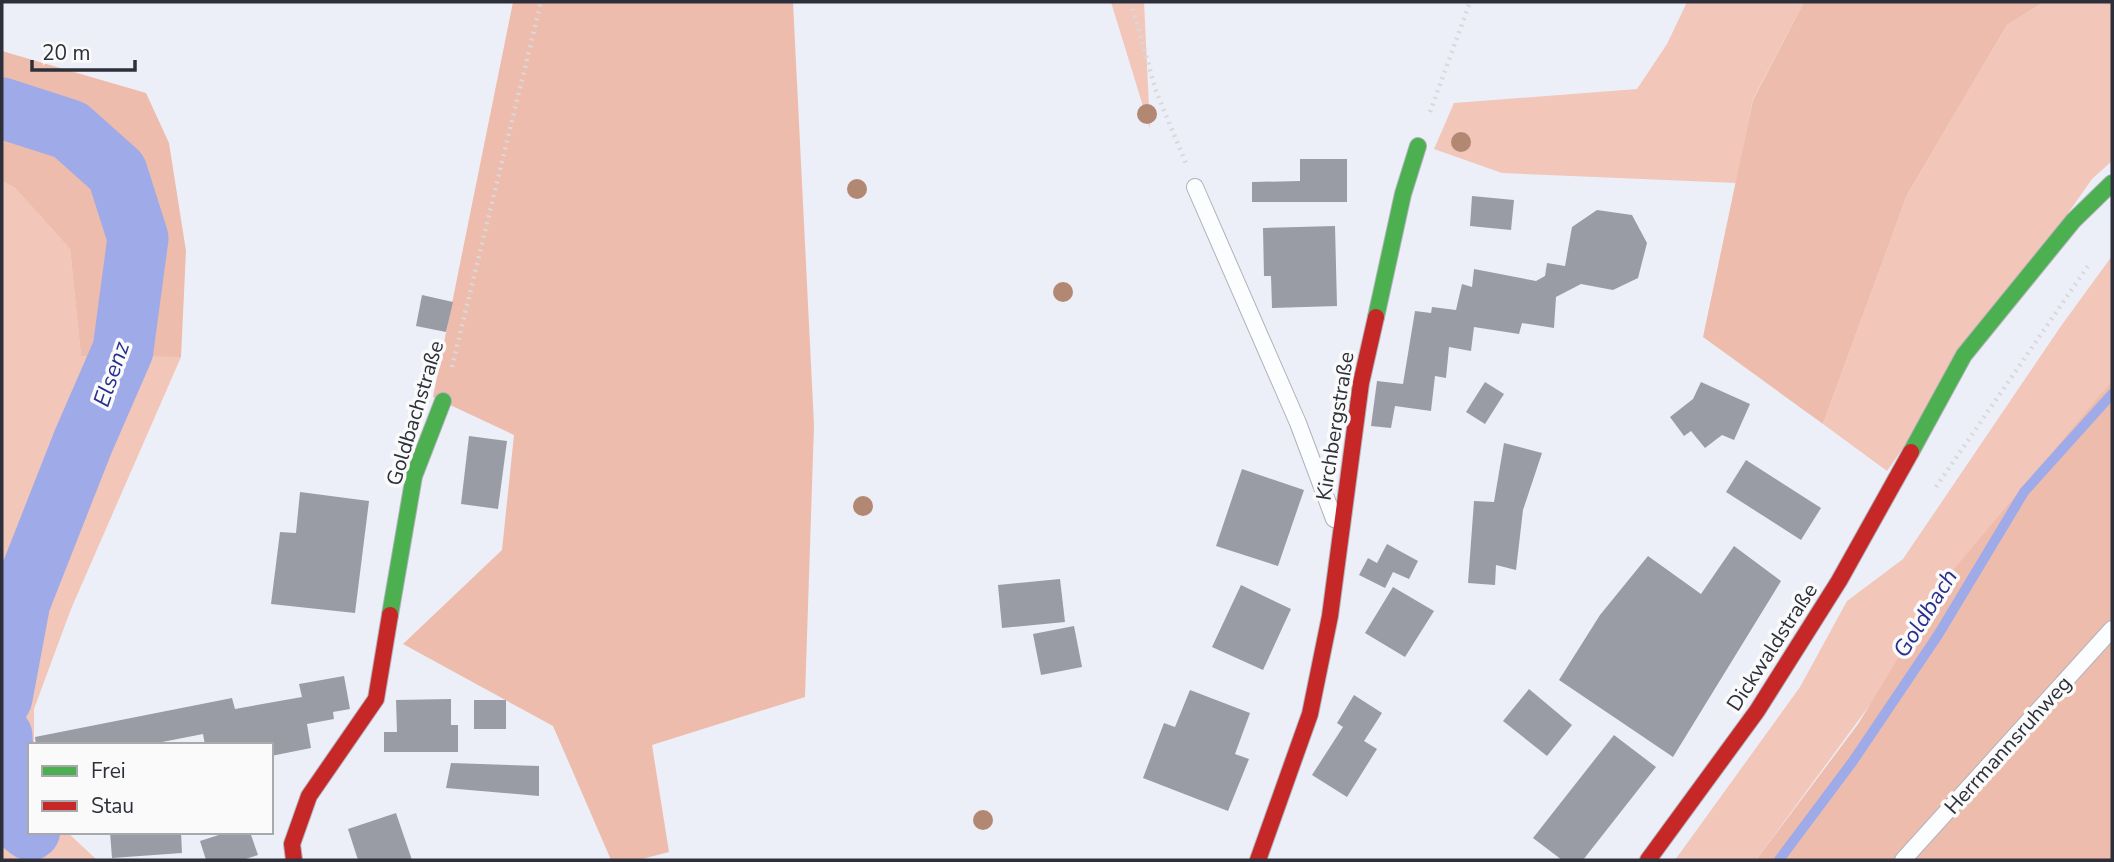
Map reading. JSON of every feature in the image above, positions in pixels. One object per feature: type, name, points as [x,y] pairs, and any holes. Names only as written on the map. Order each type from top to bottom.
[{"type":"street","name":"Kirchbergstraße","points":[[1258,860],[1310,715],[1331,616],[1361,383],[1404,194],[1418,146]]},
{"type":"street","name":"Dickwaldstraße","points":[[1648,860],[1757,711],[1839,581],[1964,355],[2073,221],[2112,183]]},
{"type":"street","name":"Goldbachstraße","points":[[294,860],[292,844],[309,796],[376,699],[414,476],[443,401]]},
{"type":"lane","points":[[1195,187],[1298,423],[1340,534]]},
{"type":"lane","name":"Herrmannsruhweg","points":[[1903,860],[2112,629]]},
{"type":"path","name":"Goldbachstraße","points":[[443,401],[541,2]]},
{"type":"path","points":[[1131,2],[1156,91],[1195,187]]},
{"type":"path","points":[[1418,146],[1470,2]]},
{"type":"path","points":[[1930,495],[2091,262]]},
{"type":"shaded area","points":[[513,2],[793,2],[814,425],[805,697],[652,745],[669,852],[638,860],[611,860],[553,726],[403,644],[502,550],[514,435],[433,397]]},
{"type":"shaded area","points":[[1111,2],[1144,2],[1150,129]]},
{"type":"shaded area","points":[[1687,2],[1804,2],[1753,99],[1736,183],[1502,173],[1434,149],[1454,103],[1637,89],[1667,44]]},
{"type":"shaded area","points":[[1804,2],[2044,2],[2007,25],[1907,195],[1823,424],[1703,337],[1753,100]]},
{"type":"shaded area","points":[[2044,2],[2112,2],[2112,161],[2092,179],[1887,471],[1823,424],[1907,195],[2007,25]]},
{"type":"shaded area","points":[[2,51],[146,93],[169,143],[186,251],[181,357],[81,356],[70,249],[15,188],[2,181]]},
{"type":"shaded area","points":[[2,181],[15,188],[70,249],[81,355],[181,357],[71,609],[34,709],[34,743],[28,743],[28,834],[69,834],[97,860],[2,860]]},
{"type":"shaded area","points":[[2112,256],[2112,381],[2059,447],[1756,860],[1675,860],[1800,687],[1847,601],[1903,559],[2061,326]]},
{"type":"shaded area","points":[[2112,381],[2112,860],[1756,860],[1858,724],[1949,575]]},
{"type":"building","points":[[1300,159],[1347,159],[1347,202],[1252,202],[1252,182],[1300,181]]},
{"type":"building","points":[[1472,196],[1514,200],[1511,230],[1470,226]]},
{"type":"building","points":[[1597,210],[1632,215],[1647,243],[1638,278],[1613,290],[1581,284],[1556,297],[1554,328],[1522,323],[1519,334],[1474,327],[1471,351],[1449,347],[1446,378],[1435,376],[1431,411],[1395,406],[1391,428],[1371,426],[1377,381],[1403,384],[1415,311],[1431,313],[1432,307],[1456,310],[1462,284],[1472,287],[1474,269],[1536,281],[1545,276],[1547,263],[1565,266],[1572,227]]},
{"type":"building","points":[[1335,226],[1337,306],[1272,308],[1271,276],[1264,276],[1263,228]]},
{"type":"building","points":[[422,295],[453,302],[446,332],[416,326]]},
{"type":"building","points":[[1485,382],[1504,394],[1485,424],[1466,412]]},
{"type":"building","points":[[1701,382],[1750,404],[1734,440],[1722,435],[1705,448],[1691,431],[1684,436],[1670,417],[1693,399]]},
{"type":"building","points":[[469,436],[507,441],[498,509],[461,504]]},
{"type":"building","points":[[1504,443],[1542,453],[1523,510],[1516,570],[1496,565],[1495,585],[1468,583],[1474,501],[1494,502]]},
{"type":"building","points":[[1746,460],[1821,508],[1801,540],[1726,492]]},
{"type":"building","points":[[1242,469],[1304,490],[1278,566],[1216,546]]},
{"type":"building","points":[[300,492],[369,501],[355,613],[271,604],[280,532],[296,533]]},
{"type":"building","points":[[1387,544],[1418,561],[1409,579],[1393,572],[1385,588],[1359,575],[1368,558],[1377,563]]},
{"type":"building","points":[[1734,546],[1781,581],[1673,757],[1559,680],[1600,615],[1648,556],[1701,594]]},
{"type":"building","points":[[1060,579],[1065,622],[1002,628],[998,585]]},
{"type":"building","points":[[1241,585],[1291,609],[1263,670],[1212,647]]},
{"type":"building","points":[[1393,587],[1434,611],[1405,657],[1365,633]]},
{"type":"building","points":[[1074,626],[1082,667],[1041,675],[1033,634]]},
{"type":"building","points":[[344,676],[350,709],[333,712],[334,719],[307,724],[311,748],[273,756],[273,743],[205,743],[203,734],[157,743],[36,743],[35,737],[232,698],[235,709],[302,697],[299,684]]},
{"type":"building","points":[[1529,689],[1572,725],[1547,756],[1503,721]]},
{"type":"building","points":[[1190,690],[1250,713],[1235,754],[1249,759],[1228,811],[1143,778],[1164,723],[1175,727]]},
{"type":"building","points":[[1354,695],[1382,713],[1364,741],[1377,749],[1347,797],[1312,775],[1343,727],[1337,723]]},
{"type":"building","points":[[451,699],[451,725],[458,725],[458,752],[384,752],[384,732],[397,732],[396,700]]},
{"type":"building","points":[[474,700],[506,700],[506,729],[474,729]]},
{"type":"building","points":[[1614,735],[1656,767],[1583,860],[1562,860],[1533,838]]},
{"type":"building","points":[[451,763],[539,766],[539,796],[446,788]]},
{"type":"building","points":[[396,813],[412,860],[358,860],[348,829]]},
{"type":"building","points":[[110,834],[181,834],[182,853],[112,858]]},
{"type":"building","points":[[222,834],[251,834],[258,855],[242,860],[206,860],[200,841]]},
{"type":"waterway","name":"Elsenz","points":[[2,108],[70,130],[117,172],[138,238],[123,350],[83,442],[20,602],[2,698]]},
{"type":"waterway","name":"Goldbach","points":[[1779,860],[1853,761],[1938,635],[2024,492],[2112,394]]},
{"type":"waterway","name":"Elsenz","points":[[2,736],[3,757],[28,828]]},
{"type":"traffic: fast","points":[[1376,317],[1403,194],[1418,146]]},
{"type":"traffic: fast","points":[[1911,452],[1964,355],[2073,221],[2112,183]]},
{"type":"traffic: fast","points":[[390,615],[414,476],[443,401]]},
{"type":"traffic: jam","points":[[1258,860],[1310,714],[1330,616],[1361,383],[1376,317]]},
{"type":"traffic: jam","points":[[1648,860],[1757,711],[1839,581],[1911,452]]},
{"type":"traffic: jam","points":[[294,860],[292,844],[309,796],[376,699],[390,615]]}]
